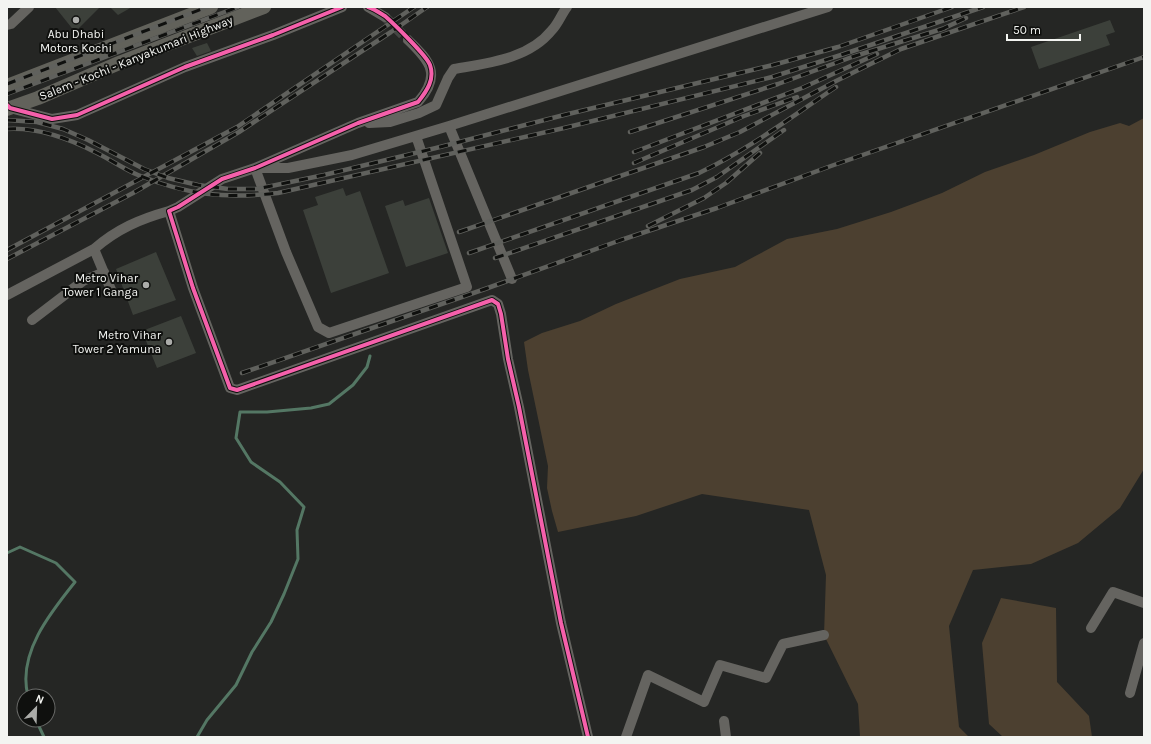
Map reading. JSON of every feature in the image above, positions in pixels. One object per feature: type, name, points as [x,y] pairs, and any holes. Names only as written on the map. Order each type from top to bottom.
[{"type":"highway","name":"Salem - Kochi - Kanyakumari Highway","points":[[7,86],[211,7]]},
{"type":"highway","name":"Salem - Kochi - Kanyakumari Highway","points":[[8,107],[38,98],[119,63],[264,7]]},
{"type":"street","points":[[7,25],[11,24],[29,7]]},
{"type":"street","points":[[8,107],[52,119],[77,115],[185,67],[273,35],[342,7]]},
{"type":"street","points":[[368,7],[385,17]]},
{"type":"street","points":[[358,123],[390,122],[419,113],[436,105],[448,78],[454,69],[497,61],[521,53],[540,42],[553,30],[560,15],[567,7]]},
{"type":"street","points":[[255,168],[288,168],[352,154],[449,126],[828,7]]},
{"type":"street","points":[[7,295],[94,249],[106,239],[137,221],[178,207],[222,179],[255,168],[358,123],[418,102],[430,85],[430,64],[408,40]]},
{"type":"street","points":[[449,126],[512,279]]},
{"type":"street","points":[[255,168],[286,252],[318,327],[329,333],[467,287],[416,136]]},
{"type":"street","points":[[169,211],[193,288],[230,388],[237,390],[492,300],[498,304],[561,623],[588,737]]},
{"type":"street","points":[[94,249],[112,292]]},
{"type":"street","points":[[32,320],[83,281],[104,272]]},
{"type":"street","points":[[1091,628],[1113,592],[1144,603]]},
{"type":"street","points":[[626,737],[648,675],[704,702],[720,665],[766,678],[783,644],[824,635]]},
{"type":"street","points":[[1130,694],[1144,643]]},
{"type":"street","points":[[724,721],[726,737]]},
{"type":"shaded area","points":[[1144,118],[1144,469],[1120,508],[1078,543],[1031,564],[973,570],[949,626],[959,727],[969,737],[860,737],[858,704],[824,635],[826,575],[809,510],[702,494],[636,516],[558,532],[547,488],[548,466],[528,370],[524,342],[542,333],[580,321],[616,304],[680,279],[735,267],[787,239],[837,229],[891,212],[942,193],[985,172],[1034,155],[1090,132],[1120,123],[1129,126]]},
{"type":"shaded area","points":[[1001,598],[1056,608],[1057,682],[1089,716],[1092,737],[1003,737],[989,724],[982,643]]},
{"type":"building","name":"Abu Dhabi Motors Kochi","points":[[55,7],[100,7],[75,32]]},
{"type":"building","points":[[110,7],[132,7],[118,15]]},
{"type":"building","points":[[1110,20],[1115,32],[1106,35],[1110,45],[1039,69],[1031,47]]},
{"type":"building","points":[[207,43],[211,51],[197,56],[192,48]]},
{"type":"building","points":[[343,188],[346,196],[360,191],[389,273],[331,293],[303,210],[318,205],[315,197]]},
{"type":"building","points":[[429,198],[448,253],[406,267],[385,206],[403,200],[405,206]]},
{"type":"building","name":"Metro Vihar Tower 1 Ganga","points":[[156,252],[176,300],[133,315],[116,269]]},
{"type":"building","name":"Metro Vihar Tower 2 Yamuna","points":[[181,316],[196,353],[157,368],[142,331]]},
{"type":"waterway","points":[[197,737],[207,720],[236,685],[252,652],[271,622],[298,559],[297,530],[304,507],[280,482],[251,462],[236,438],[240,412],[267,412],[311,408],[329,404],[353,385],[367,367],[370,356]]},
{"type":"waterway","points":[[7,553],[20,547],[56,563],[75,582],[46,621],[31,650],[27,665],[27,688]]},
{"type":"waterway","points":[[40,728],[44,737]]},
{"type":"tunnel","points":[[385,17],[408,40]]},
{"type":"railway","points":[[7,84],[207,7]]},
{"type":"railway","points":[[7,94],[238,7]]},
{"type":"railway","points":[[7,250],[237,127],[414,7]]},
{"type":"railway","points":[[7,259],[133,193],[239,132],[427,7]]},
{"type":"railway","points":[[7,120],[37,122],[63,129],[88,140],[144,169],[168,178],[198,185],[228,189],[257,189],[324,175],[773,65],[838,47],[952,7]]},
{"type":"railway","points":[[7,129],[31,130],[54,135],[87,148],[138,175],[173,187],[207,194],[241,196],[278,193],[564,128],[772,77],[983,7]]},
{"type":"railway","points":[[459,232],[704,147],[740,132],[836,81],[901,49],[1024,7]]},
{"type":"railway","points":[[940,30],[966,18]]},
{"type":"railway","points":[[630,132],[778,84],[852,57],[945,28]]},
{"type":"railway","points":[[634,152],[802,88],[877,54]]},
{"type":"railway","points":[[242,373],[485,289],[621,240],[717,208],[831,166],[1144,57]]},
{"type":"railway","points":[[469,253],[699,173],[735,154],[786,122],[836,87]]},
{"type":"railway","points":[[634,163],[744,116],[797,97]]},
{"type":"railway","points":[[495,258],[692,190],[717,177],[784,130]]},
{"type":"railway","points":[[648,226],[704,198],[726,183],[760,153]]},
{"type":"cycle path","points":[[7,105],[10,108],[52,119],[77,115],[185,67],[273,35],[342,7]]},
{"type":"cycle path","points":[[368,7],[385,16],[417,47],[428,61],[432,75],[431,80],[418,102],[358,123],[255,168],[222,179],[178,207],[169,211],[193,288],[230,388],[237,390],[492,300],[498,304],[561,623],[588,737]]},
{"type":"place","name":"Abu Dhabi Motors Kochi","points":[[76,20]]},
{"type":"place","name":"Metro Vihar Tower 1 Ganga","points":[[146,285]]},
{"type":"place","name":"Metro Vihar Tower 2 Yamuna","points":[[169,342]]}]
